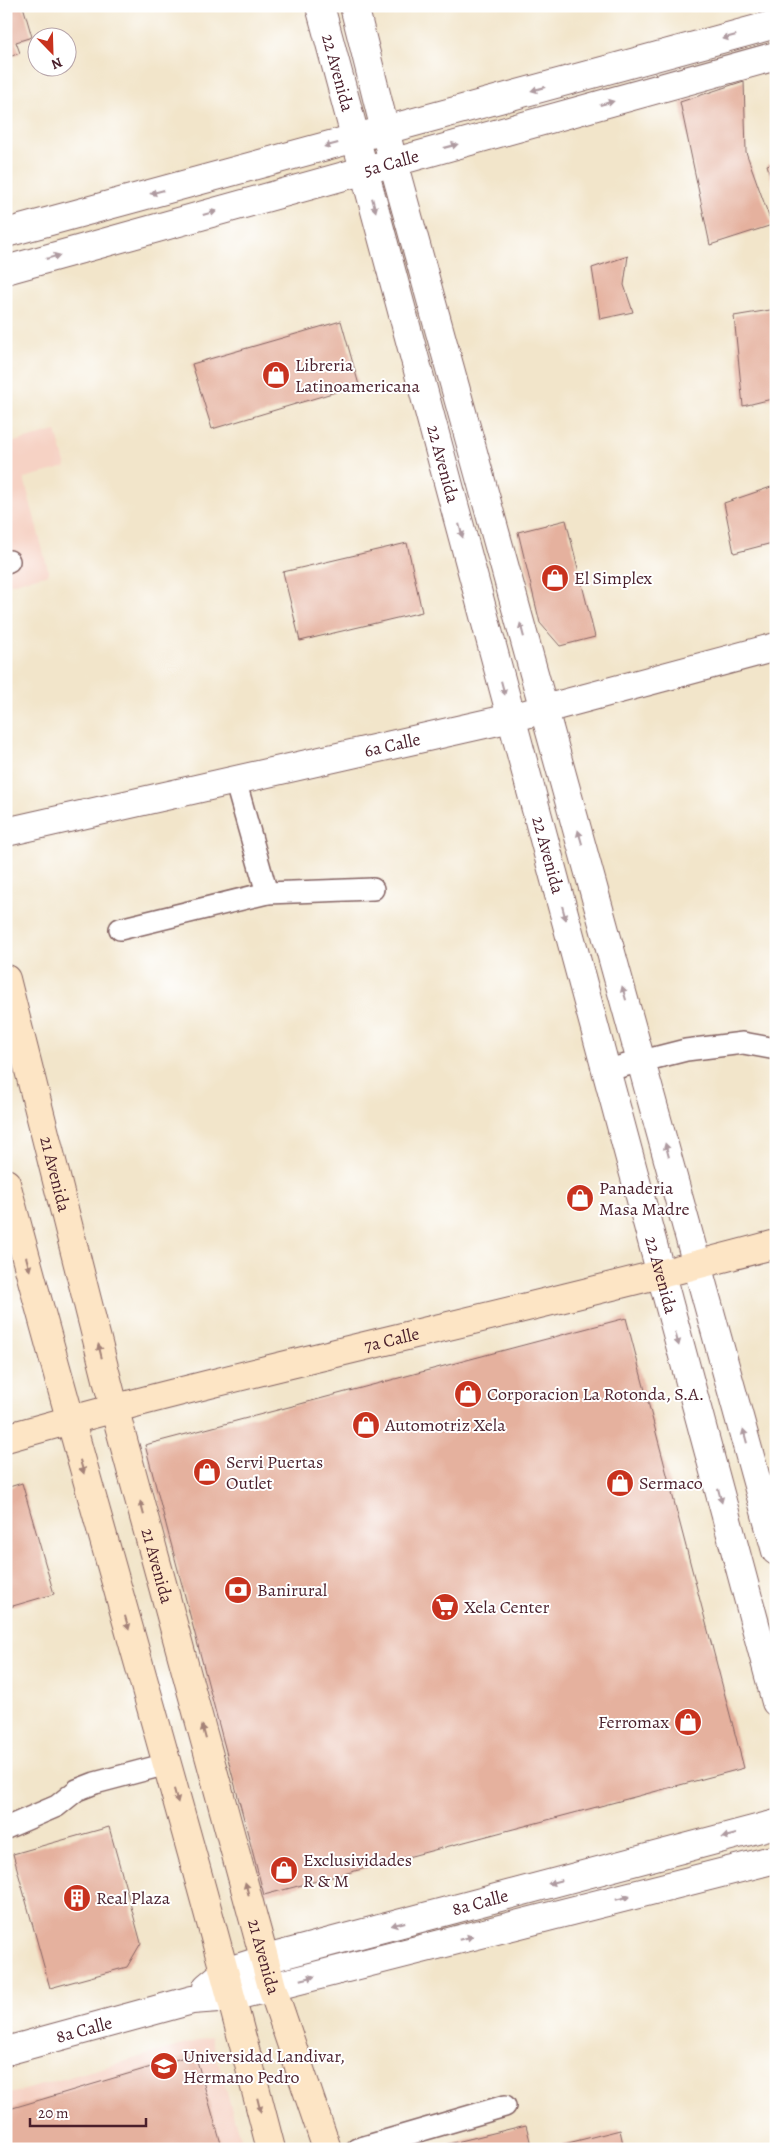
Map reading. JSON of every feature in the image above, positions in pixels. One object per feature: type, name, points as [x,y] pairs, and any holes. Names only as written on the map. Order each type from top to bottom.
[{"type":"street","name":"22 Avenida","points":[[320,6],[776,1702]]},
{"type":"street","name":"22 Avenida","points":[[354,6],[393,162],[776,1551]]},
{"type":"street","name":"5a Calle","points":[[6,233],[776,24]]},
{"type":"street","name":"5a Calle","points":[[6,270],[776,56]]},
{"type":"street","name":"6a Calle","points":[[6,832],[511,718],[776,647]]},
{"type":"street","name":"21 Avenida","points":[[6,979],[114,1407],[266,1959],[272,1987],[327,2149]]},
{"type":"street","points":[[6,1182],[69,1420],[228,1984],[271,2149]]},
{"type":"street","name":"7a Calle","points":[[6,1438],[114,1407],[660,1275],[776,1244]]},
{"type":"street","name":"8a Calle","points":[[6,2051],[192,2000],[228,1984],[266,1959],[776,1824]]},
{"type":"street","name":"8a Calle","points":[[228,1984],[272,1987],[776,1859]]},
{"type":"lane","points":[[236,780],[267,893]]},
{"type":"lane","points":[[120,929],[267,893],[373,890]]},
{"type":"lane","points":[[607,1070],[686,1050],[743,1043],[776,1049]]},
{"type":"lane","points":[[6,1828],[57,1806],[77,1790],[95,1783],[166,1764]]},
{"type":"lane","points":[[357,2149],[505,2106]]},
{"type":"shaded area","points":[[56,431],[66,467],[24,478],[49,574],[6,585],[6,444]]},
{"type":"shaded area","name":"Universidad Landivar, Hermano Pedro","points":[[211,2037],[243,2149],[6,2149],[6,2095]]},
{"type":"building","points":[[6,6],[23,6],[29,28],[28,38],[16,42],[20,53],[6,58]]},
{"type":"building","points":[[744,81],[746,152],[772,225],[710,245],[680,102]]},
{"type":"building","points":[[776,162],[776,191],[775,191],[767,165]]},
{"type":"building","points":[[628,256],[624,285],[633,312],[600,319],[592,268]]},
{"type":"building","points":[[776,309],[776,398],[743,406],[734,316]]},
{"type":"building","name":"Libreria Latinoamericana","points":[[341,321],[359,385],[212,429],[192,364]]},
{"type":"building","points":[[774,486],[776,490],[776,542],[734,553],[724,503]]},
{"type":"building","name":"El Simplex","points":[[566,520],[595,637],[560,646],[540,623],[518,532]]},
{"type":"building","points":[[407,543],[422,612],[300,641],[283,572]]},
{"type":"building","name":"Xela Center","points":[[626,1318],[744,1768],[264,1895],[145,1445]]},
{"type":"building","points":[[22,1483],[54,1594],[6,1608],[6,1488]]},
{"type":"building","name":"Real Plaza","points":[[109,1827],[141,1943],[127,1967],[50,1988],[13,1854]]},
{"type":"building","name":"Universidad Landivar, Hermano Pedro","points":[[195,2054],[222,2147],[233,2144],[234,2149],[6,2149],[6,2110]]},
{"type":"building","points":[[526,2125],[532,2149],[432,2149],[432,2148]]},
{"type":"building","points":[[620,2130],[624,2149],[548,2148]]},
{"type":"place","name":"Libreria Latinoamericana","points":[[276,375]]},
{"type":"place","name":"El Simplex","points":[[555,578]]},
{"type":"place","name":"Panaderia Masa Madre","points":[[580,1198]]},
{"type":"place","name":"Corporacion La Rotonda, S.A.","points":[[468,1394]]},
{"type":"place","name":"Automotriz Xela","points":[[366,1425]]},
{"type":"place","name":"Servi Puertas Outlet","points":[[207,1472]]},
{"type":"place","name":"Sermaco","points":[[620,1483]]},
{"type":"place","name":"Banirural","points":[[238,1590]]},
{"type":"place","name":"Xela Center","points":[[445,1607]]},
{"type":"place","name":"Ferromax","points":[[688,1722]]},
{"type":"place","name":"Exclusividades R & M","points":[[284,1870]]},
{"type":"place","name":"Real Plaza","points":[[77,1898]]},
{"type":"place","name":"Universidad Landivar, Hermano Pedro","points":[[164,2066]]}]
